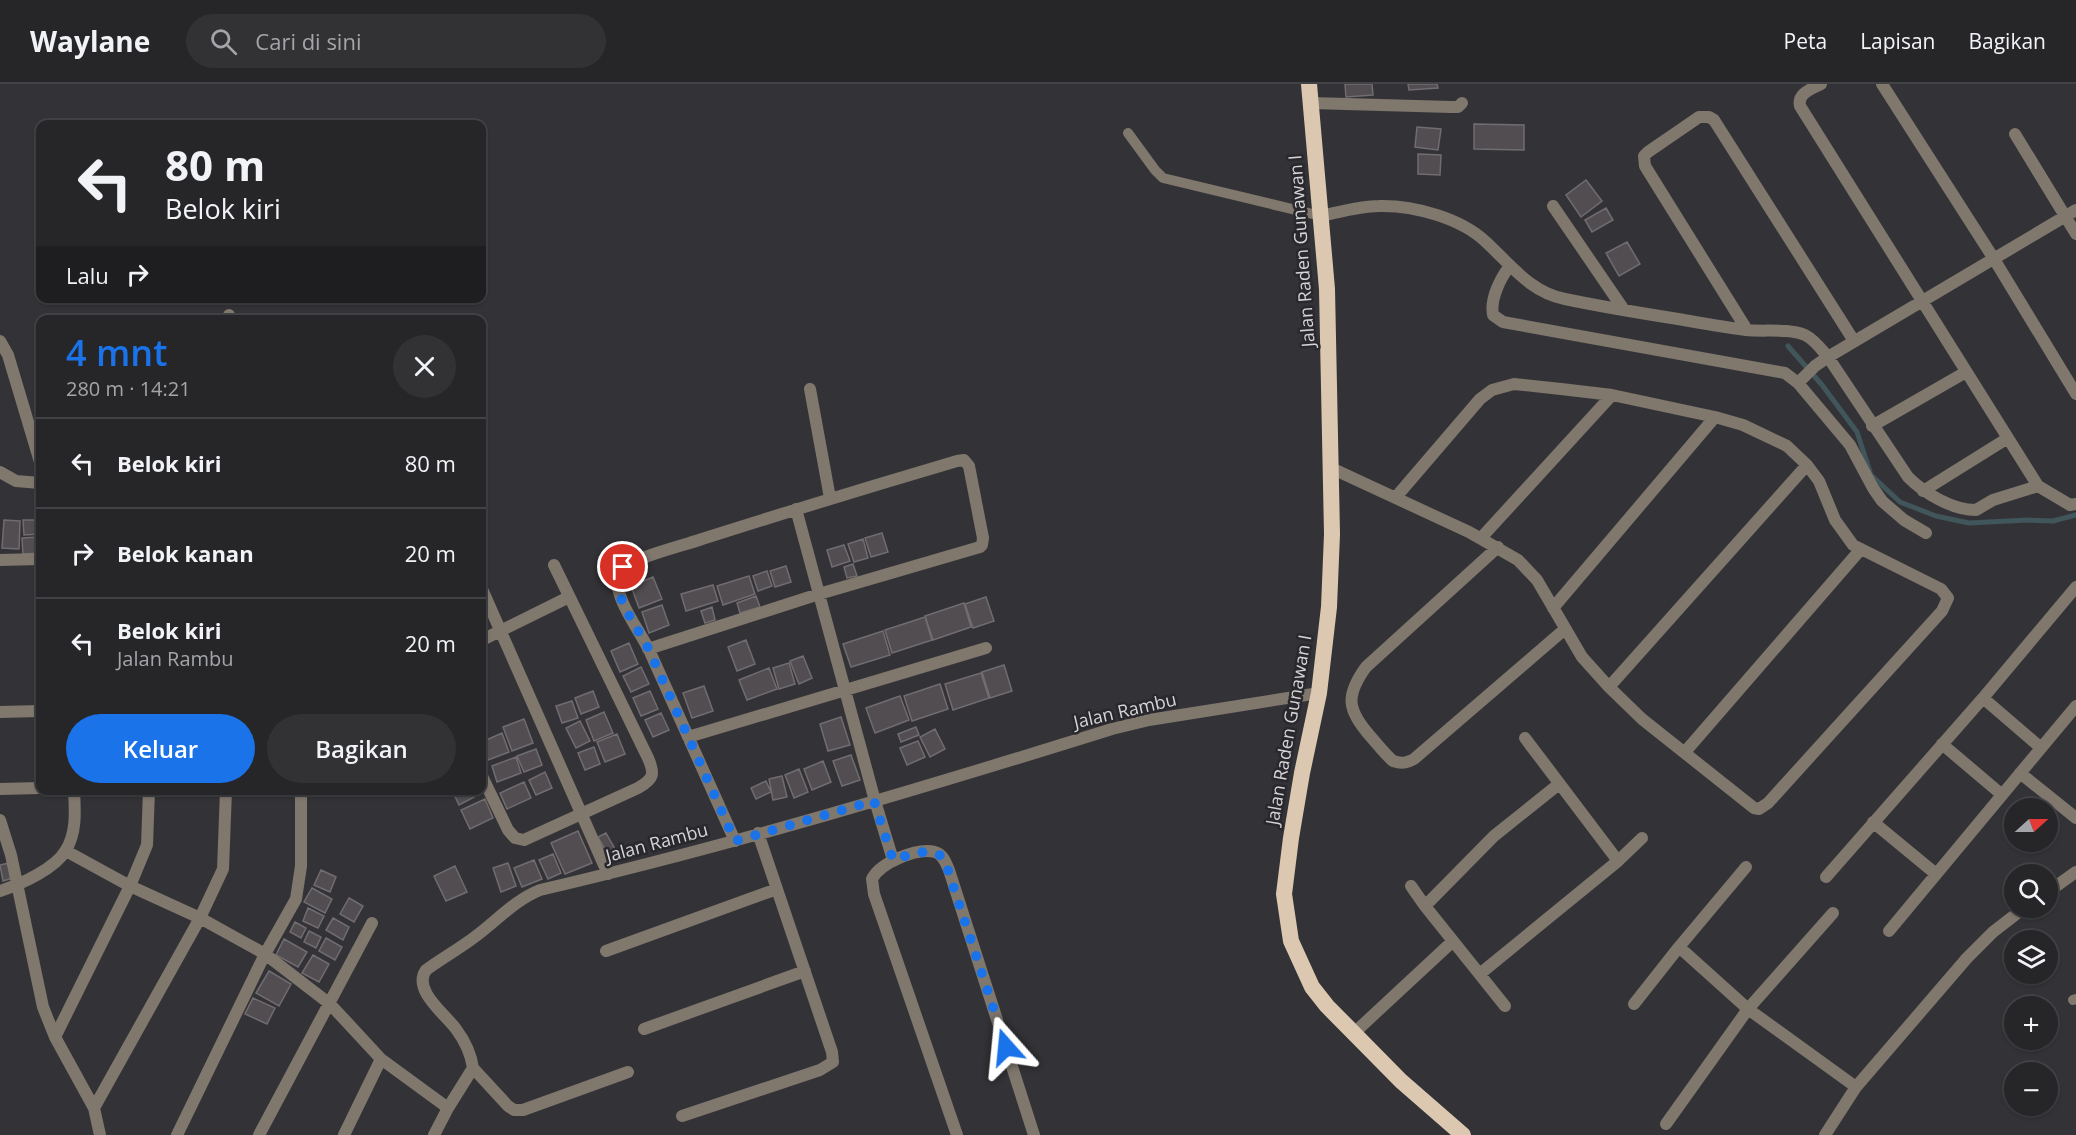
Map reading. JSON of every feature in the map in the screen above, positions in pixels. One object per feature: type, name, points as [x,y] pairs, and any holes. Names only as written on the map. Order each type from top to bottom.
[{"type":"highway","name":"Jalan Raden Gunawan I","points":[[1309,84],[1327,289],[1332,534],[1330,597],[1319,693],[1300,783],[1284,894],[1291,941],[1312,987],[1327,1006],[1401,1081],[1463,1135]]},
{"type":"street","points":[[1821,84],[1801,96],[1800,106],[2038,486],[2070,505],[2076,504]]},
{"type":"street","points":[[1882,84],[1994,259],[2076,394]]},
{"type":"street","points":[[1311,103],[1451,107],[1458,107],[1462,103]]},
{"type":"street","points":[[1747,330],[1645,166],[1644,156],[1648,152],[1699,117],[1709,117],[1714,120],[1854,341]]},
{"type":"street","points":[[2015,135],[2071,213],[2076,234]]},
{"type":"street","points":[[1321,216],[1378,206],[1435,214],[1468,229],[1485,240],[1506,272],[1550,295],[1624,310],[1747,330],[1803,334],[1818,344],[1828,357],[1908,477],[1923,491],[1957,507],[1976,510],[1993,500],[2038,486]]},
{"type":"street","points":[[1552,206],[1624,310]]},
{"type":"street","points":[[1801,379],[1815,366],[1854,341],[2071,213]]},
{"type":"street","points":[[1506,272],[1495,295],[1492,310],[1493,315],[1503,322],[1778,371],[1801,379],[1850,445],[1882,501],[1904,520],[1926,533]]},
{"type":"street","points":[[0,341],[8,355],[36,449]]},
{"type":"street","points":[[1872,426],[1966,372]]},
{"type":"street","points":[[1331,468],[1481,538],[1518,560],[1537,580],[1582,657],[1609,687],[1642,719],[1749,806],[1759,809],[1764,807],[1942,611],[1948,598],[1941,589],[1853,544],[1835,520],[1819,481],[1807,465],[1787,446],[1769,436],[1715,417],[1612,395],[1515,384],[1492,390],[1480,399],[1396,497]]},
{"type":"street","points":[[810,389],[830,498]]},
{"type":"street","points":[[1481,538],[1612,395]]},
{"type":"street","points":[[1553,608],[1715,417]]},
{"type":"street","points":[[1923,491],[2008,438]]},
{"type":"street","points":[[648,649],[819,594],[977,548],[983,543],[969,466],[964,460],[957,461],[830,498],[651,556],[623,567],[617,572],[616,582],[622,599],[648,649],[735,841]]},
{"type":"street","points":[[1609,687],[1807,465]]},
{"type":"street","points":[[0,471],[16,482],[36,483]]},
{"type":"street","points":[[796,509],[874,801],[893,860]]},
{"type":"street","points":[[1498,547],[1366,667],[1356,680],[1352,692],[1351,709],[1357,722],[1393,761],[1401,764],[1414,759],[1565,629]]},
{"type":"street","points":[[1685,752],[1861,549]]},
{"type":"street","points":[[0,560],[36,559]]},
{"type":"street","points":[[486,784],[508,830],[515,838],[524,840],[648,782],[652,775],[652,768],[554,566]]},
{"type":"street","points":[[1826,878],[2076,587]]},
{"type":"street","points":[[486,638],[569,597]]},
{"type":"street","points":[[486,598],[608,874]]},
{"type":"street","points":[[688,737],[986,648]]},
{"type":"street","name":"Jalan Rambu","points":[[473,1068],[471,1057],[456,1030],[423,987],[422,976],[426,970],[472,939],[514,903],[526,896],[540,890],[735,841],[1112,729],[1149,720],[1319,693]]},
{"type":"street","points":[[1983,698],[2040,747]]},
{"type":"street","points":[[1889,931],[2076,706]]},
{"type":"street","points":[[0,712],[36,711]]},
{"type":"street","points":[[1525,738],[1618,861]]},
{"type":"street","points":[[1942,744],[2001,794]]},
{"type":"street","points":[[2020,773],[2076,818]]},
{"type":"street","points":[[1425,906],[1494,836],[1559,784]]},
{"type":"street","points":[[0,789],[36,788]]},
{"type":"street","points":[[0,891],[35,877],[66,851],[73,831],[74,795]]},
{"type":"street","points":[[55,1037],[130,886],[147,845],[149,795]]},
{"type":"street","points":[[94,1108],[200,918],[223,869],[226,795]]},
{"type":"street","points":[[177,1135],[264,954],[296,899],[301,866],[301,795]]},
{"type":"street","points":[[0,820],[11,855],[43,1007],[55,1037],[94,1108],[100,1135]]},
{"type":"street","points":[[1873,822],[1936,874]]},
{"type":"street","points":[[681,1116],[820,1070],[833,1062],[832,1052],[758,833]]},
{"type":"street","points":[[1481,974],[1618,861],[1642,838]]},
{"type":"street","points":[[66,851],[130,886],[200,918],[264,954],[330,1004],[381,1059],[448,1108]]},
{"type":"street","points":[[957,1135],[874,894],[872,879],[882,866],[893,860],[925,851],[936,852],[944,858],[1034,1135]]},
{"type":"street","points":[[1634,1004],[1746,867]]},
{"type":"street","points":[[2058,885],[2076,872]]},
{"type":"street","points":[[1411,886],[1506,1006]]},
{"type":"street","points":[[606,951],[777,889]]},
{"type":"street","points":[[1666,1124],[1748,1009],[1833,913]]},
{"type":"street","points":[[1825,1135],[1856,1087],[1967,958],[2011,918]]},
{"type":"street","points":[[260,1135],[372,923]]},
{"type":"street","points":[[1354,1033],[1453,941]]},
{"type":"street","points":[[1679,947],[1748,1009],[1856,1087]]},
{"type":"street","points":[[644,1029],[805,971]]},
{"type":"street","points":[[344,1135],[381,1059]]},
{"type":"street","points":[[434,1135],[473,1068],[514,1110],[523,1110],[628,1072]]},
{"type":"lane","points":[[1128,133],[1163,178],[1321,216]]},
{"type":"building","points":[[1345,84],[1372,84],[1373,95],[1346,97]]},
{"type":"building","points":[[1408,84],[1437,84],[1438,88],[1409,90]]},
{"type":"building","points":[[1474,124],[1524,125],[1524,150],[1474,149]]},
{"type":"building","points":[[1417,127],[1441,129],[1438,150],[1415,147]]},
{"type":"building","points":[[1418,154],[1441,155],[1440,175],[1418,174]]},
{"type":"building","points":[[1586,180],[1602,201],[1581,217],[1566,195]]},
{"type":"building","points":[[1606,208],[1613,220],[1592,232],[1585,220]]},
{"type":"building","points":[[1627,242],[1640,264],[1619,276],[1606,253]]},
{"type":"building","points":[[4,520],[20,521],[19,549],[2,548]]},
{"type":"building","points":[[23,520],[36,520],[36,534],[24,535]]},
{"type":"building","points":[[882,533],[888,552],[871,557],[865,538]]},
{"type":"building","points":[[36,537],[36,553],[23,554],[22,538]]},
{"type":"building","points":[[863,539],[868,558],[854,562],[848,544]]},
{"type":"building","points":[[844,545],[850,561],[832,567],[827,550]]},
{"type":"building","points":[[853,564],[857,576],[847,578],[844,567]]},
{"type":"building","points":[[786,566],[791,582],[775,587],[770,571]]},
{"type":"building","points":[[767,571],[772,586],[758,591],[753,576]]},
{"type":"building","points":[[749,576],[755,594],[723,605],[717,586]]},
{"type":"building","points":[[653,577],[662,599],[639,608],[631,586]]},
{"type":"building","points":[[713,585],[718,601],[686,611],[681,594]]},
{"type":"building","points":[[756,596],[760,607],[740,613],[737,603]]},
{"type":"building","points":[[986,597],[994,621],[973,628],[965,604]]},
{"type":"building","points":[[964,603],[971,627],[933,640],[925,616]]},
{"type":"building","points":[[662,605],[669,625],[649,633],[642,612]]},
{"type":"building","points":[[712,607],[715,620],[705,623],[701,611]]},
{"type":"building","points":[[925,617],[932,640],[892,653],[885,630]]},
{"type":"building","points":[[883,631],[890,655],[851,667],[843,644]]},
{"type":"building","points":[[746,640],[755,664],[737,671],[728,647]]},
{"type":"building","points":[[629,643],[638,664],[620,672],[611,651]]},
{"type":"building","points":[[803,656],[812,678],[799,684],[790,661]]},
{"type":"building","points":[[789,663],[795,684],[779,689],[773,668]]},
{"type":"building","points":[[1004,665],[1012,691],[990,698],[982,672]]},
{"type":"building","points":[[641,667],[649,684],[631,692],[623,676]]},
{"type":"building","points":[[769,668],[777,689],[747,700],[739,680]]},
{"type":"building","points":[[981,673],[989,698],[953,710],[945,684]]},
{"type":"building","points":[[940,684],[948,709],[912,721],[904,696]]},
{"type":"building","points":[[704,686],[713,711],[692,718],[683,693]]},
{"type":"building","points":[[593,691],[599,707],[581,714],[575,698]]},
{"type":"building","points":[[650,691],[658,709],[641,716],[633,698]]},
{"type":"building","points":[[900,696],[909,720],[875,733],[866,708]]},
{"type":"building","points":[[572,701],[578,718],[562,723],[556,706]]},
{"type":"building","points":[[604,712],[613,733],[594,741],[586,720]]},
{"type":"building","points":[[661,713],[669,730],[653,737],[645,720]]},
{"type":"building","points":[[841,717],[850,745],[828,751],[820,724]]},
{"type":"building","points":[[524,719],[533,743],[512,751],[503,727]]},
{"type":"building","points":[[580,721],[590,741],[576,748],[566,728]]},
{"type":"building","points":[[916,727],[919,735],[901,742],[898,734]]},
{"type":"building","points":[[935,729],[945,749],[930,757],[920,737]]},
{"type":"building","points":[[502,733],[509,752],[488,760],[486,740]]},
{"type":"building","points":[[617,734],[625,754],[605,762],[597,742]]},
{"type":"building","points":[[918,741],[925,757],[907,765],[900,748]]},
{"type":"building","points":[[594,747],[600,764],[585,770],[578,753]]},
{"type":"building","points":[[536,749],[542,765],[524,772],[517,756]]},
{"type":"building","points":[[851,755],[860,780],[842,786],[833,761]]},
{"type":"building","points":[[516,757],[521,773],[497,782],[492,766]]},
{"type":"building","points":[[823,761],[831,782],[812,790],[804,769]]},
{"type":"building","points":[[799,769],[808,792],[794,798],[785,775]]},
{"type":"building","points":[[545,772],[552,788],[536,795],[529,780]]},
{"type":"building","points":[[782,776],[787,797],[773,800],[769,779]]},
{"type":"building","points":[[766,781],[771,792],[756,799],[751,788]]},
{"type":"building","points":[[524,782],[531,798],[507,809],[500,793]]},
{"type":"building","points":[[454,795],[478,795],[459,805]]},
{"type":"building","points":[[485,799],[493,818],[470,829],[461,810]]},
{"type":"building","points":[[578,831],[592,863],[565,874],[551,843]]},
{"type":"building","points":[[606,833],[615,849],[607,853],[598,837]]},
{"type":"building","points":[[553,854],[561,873],[548,879],[539,860]]},
{"type":"building","points":[[534,860],[542,879],[522,887],[514,868]]},
{"type":"building","points":[[9,863],[13,878],[3,881],[0,865]]},
{"type":"building","points":[[508,863],[516,886],[501,892],[493,868]]},
{"type":"building","points":[[455,866],[467,892],[446,901],[434,876]]},
{"type":"building","points":[[321,870],[336,877],[330,892],[314,885]]},
{"type":"building","points":[[312,888],[332,899],[325,913],[304,902]]},
{"type":"building","points":[[349,898],[363,906],[354,922],[340,914]]},
{"type":"building","points":[[308,908],[324,916],[318,928],[303,921]]},
{"type":"building","points":[[333,918],[349,927],[343,940],[326,930]]},
{"type":"building","points":[[295,922],[306,928],[301,938],[290,932]]},
{"type":"building","points":[[309,931],[321,937],[316,948],[304,942]]},
{"type":"building","points":[[326,938],[342,947],[335,960],[319,951]]},
{"type":"building","points":[[284,939],[307,952],[298,967],[276,955]]},
{"type":"building","points":[[313,955],[329,964],[319,982],[302,973]]},
{"type":"building","points":[[269,971],[291,984],[279,1006],[256,993]]},
{"type":"building","points":[[253,998],[275,1008],[267,1024],[245,1014]]},
{"type":"waterway","points":[[1788,346],[1822,385],[1857,432],[1871,475],[1900,502],[1936,516],[1969,523],[2053,521],[2076,515]]},
{"type":"route","points":[[623,567],[617,572],[616,582],[622,599],[648,649],[735,841],[874,801],[893,860],[925,851],[936,852],[944,858],[1006,1047]]}]
